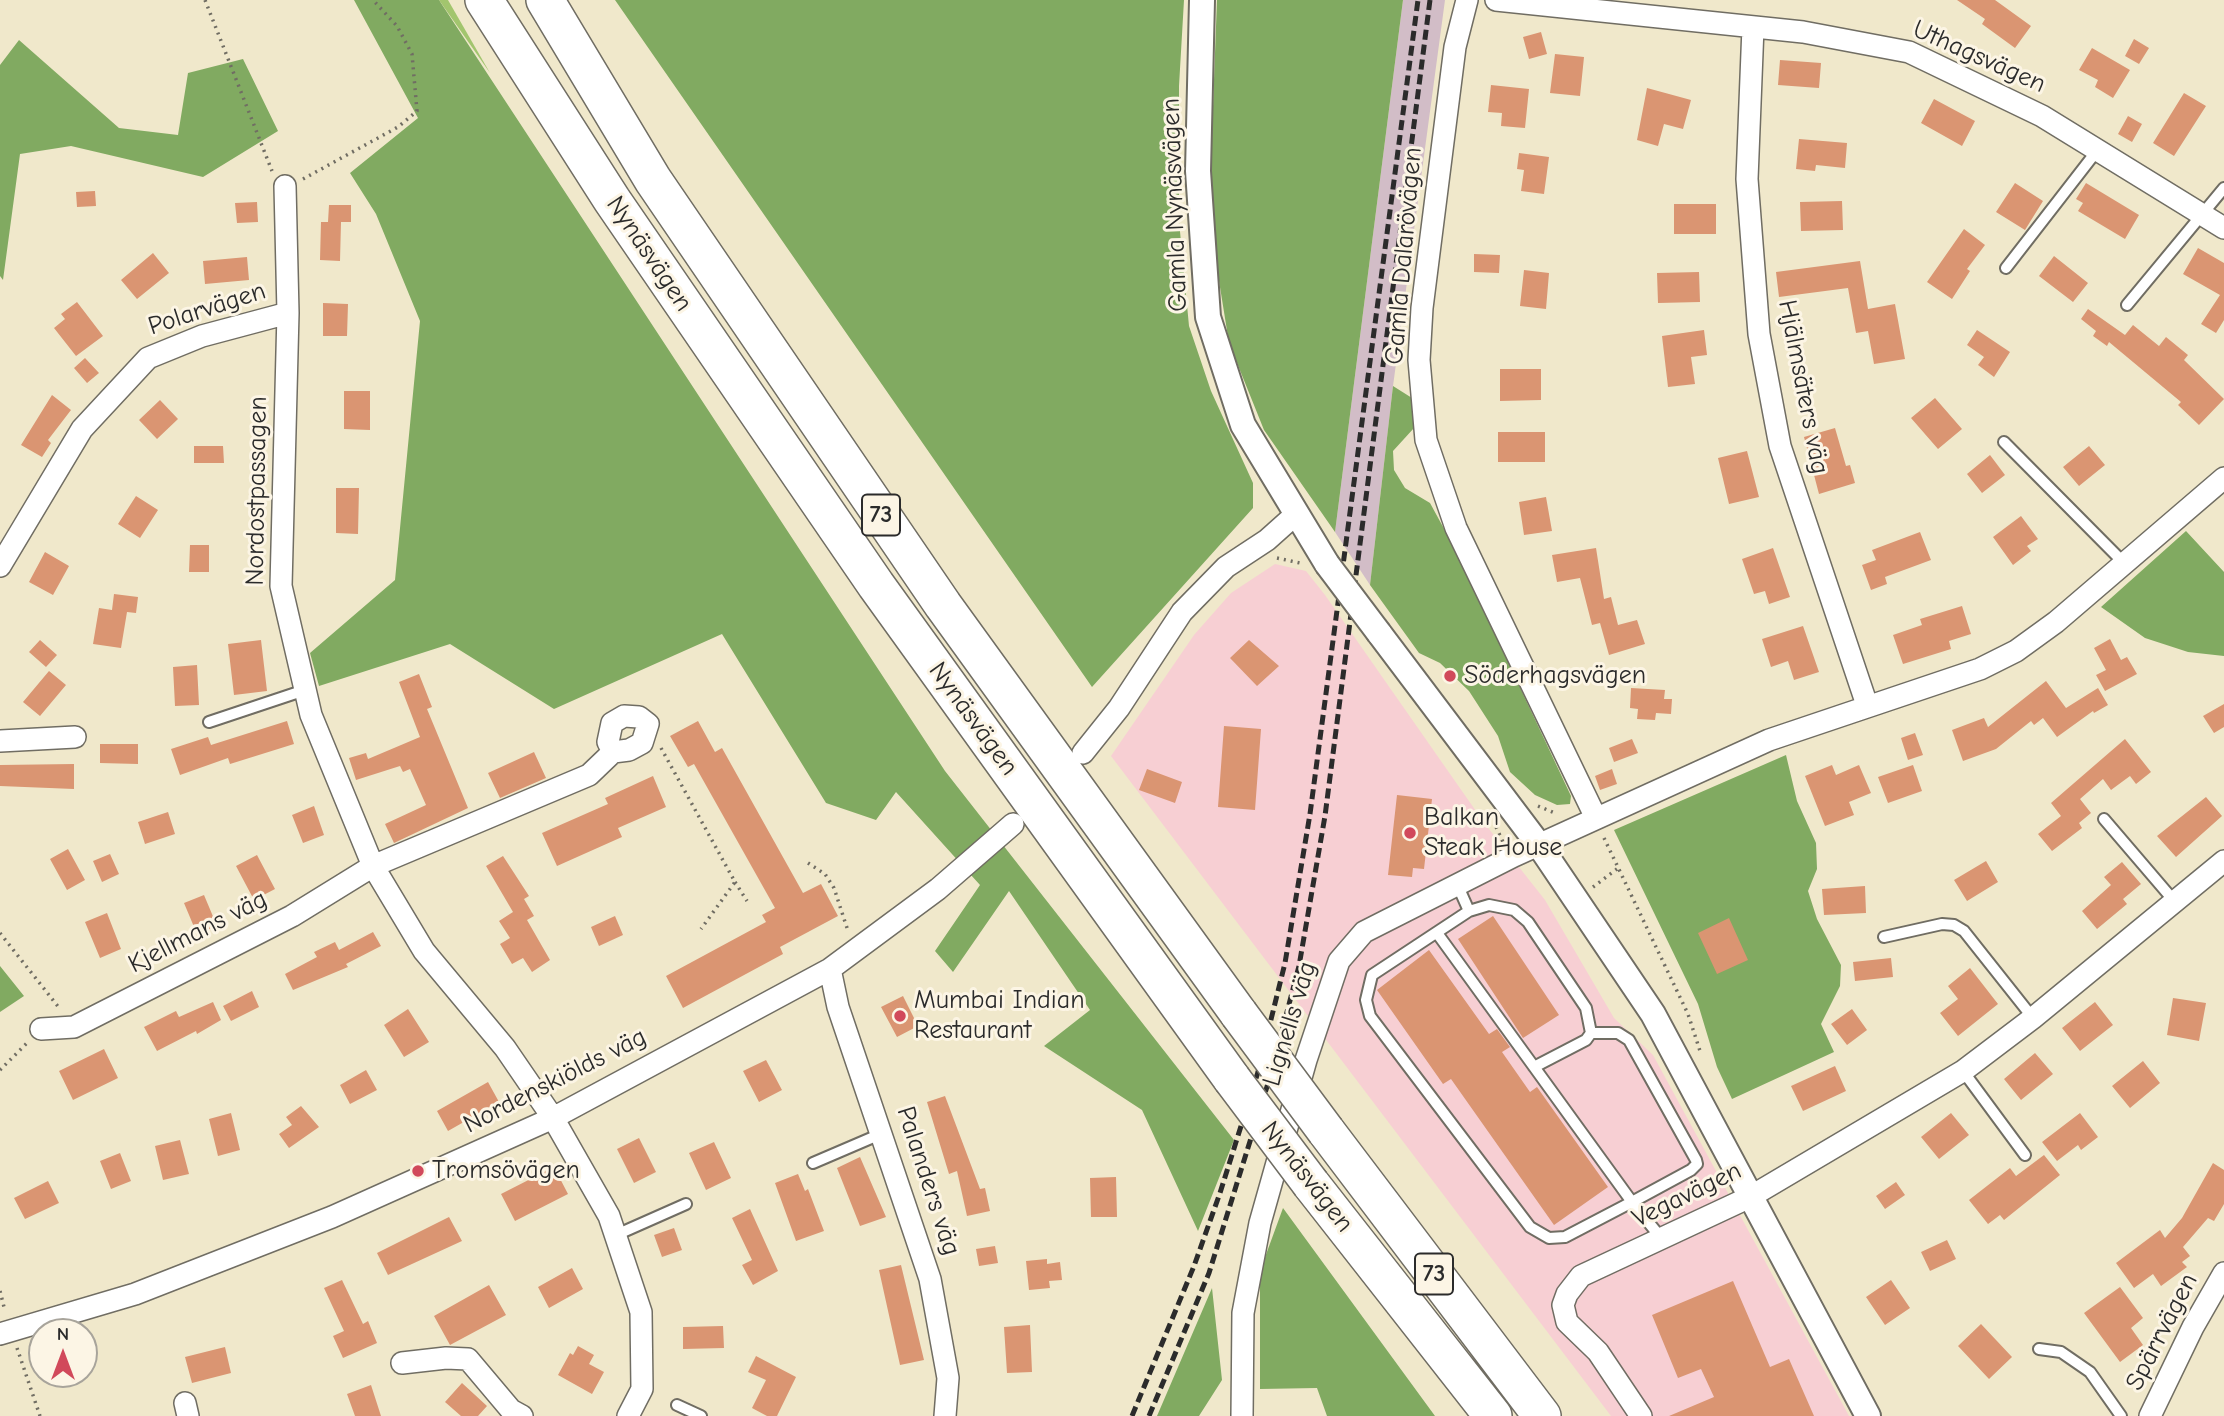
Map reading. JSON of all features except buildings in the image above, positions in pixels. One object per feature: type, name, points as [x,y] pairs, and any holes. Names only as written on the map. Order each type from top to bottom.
[{"type":"highway","name":"Nynäsvägen","points":[[484,0],[612,200],[876,585],[1232,1079],[1493,1416]]},
{"type":"highway","name":"Nynäsvägen","points":[[545,0],[653,180],[943,605],[1239,1014],[1542,1416]]},
{"type":"street","name":"Gamla Nynäsvägen","points":[[1202,0],[1199,171],[1208,317],[1243,425],[1295,515]]},
{"type":"street","name":"Gamla Dalarövägen","points":[[1467,0],[1455,47],[1422,308],[1419,360],[1426,440],[1456,528],[1593,813]]},
{"type":"street","name":"Uthagsvägen","points":[[1496,0],[1803,32],[1909,52],[2042,116],[2096,152],[2224,228]]},
{"type":"street","name":"Hjälmsäters väg","points":[[1753,27],[1747,179],[1759,334],[1780,446],[1867,705]]},
{"type":"street","name":"Nordostpassagen","points":[[285,186],[288,313],[281,586],[311,715],[373,866],[424,951],[505,1048],[554,1118]]},
{"type":"street","name":"Polarvägen","points":[[0,566],[82,429],[148,358],[202,336],[288,313]]},
{"type":"street","points":[[1539,845],[1593,813],[1769,740],[1980,669],[2016,651],[2056,622],[2224,478]]},
{"type":"street","points":[[1083,753],[1119,708],[1182,612],[1226,567],[1267,540],[1295,515],[1317,565],[1379,633],[1539,845],[1653,1014],[1868,1416]]},
{"type":"street","points":[[373,866],[589,775],[613,752],[629,750],[642,743],[648,724],[639,717],[624,716],[612,723],[608,742],[613,752]]},
{"type":"street","points":[[0,741],[75,737]]},
{"type":"street","name":"Nordenskiölds väg","points":[[6,1333],[135,1294],[332,1217],[554,1118],[830,969],[938,889],[1013,824]]},
{"type":"street","name":"Lignells väg","points":[[1242,1416],[1243,1313],[1260,1223],[1275,1179],[1306,1060],[1339,961],[1364,932],[1539,845]]},
{"type":"street","name":"Vegavägen","points":[[1641,1416],[1598,1352],[1567,1322],[1563,1305],[1567,1294],[1581,1276],[1750,1198],[1963,1071],[2033,1018],[2224,862]]},
{"type":"street","name":"Kjellmans väg","points":[[41,1029],[74,1027],[292,915],[373,866]]},
{"type":"street","name":"Palanders väg","points":[[830,969],[838,1007],[883,1133],[930,1279],[948,1378],[945,1416]]},
{"type":"street","points":[[554,1118],[609,1216],[641,1312],[642,1389],[628,1416]]},
{"type":"street","name":"Spärrvägen","points":[[2150,1416],[2193,1327],[2224,1273]]},
{"type":"street","points":[[402,1363],[446,1358],[468,1359],[511,1410],[522,1416]]},
{"type":"lane","points":[[2006,268],[2096,152]]},
{"type":"lane","points":[[2127,305],[2188,227],[2203,216],[2224,188]]},
{"type":"lane","points":[[2004,442],[2124,563]]},
{"type":"lane","points":[[209,722],[305,690]]},
{"type":"lane","points":[[2104,819],[2175,902]]},
{"type":"lane","points":[[1457,884],[1469,911]]},
{"type":"lane","points":[[1534,1067],[1586,1040],[1591,1033],[1586,1007],[1528,922],[1514,910],[1502,905],[1469,911],[1372,975],[1366,1000],[1370,1016],[1530,1227],[1549,1238],[1565,1237],[1632,1202],[1691,1170],[1696,1160],[1629,1040],[1618,1033],[1591,1033]]},
{"type":"lane","points":[[1884,937],[1942,924],[1954,925],[1964,931],[2033,1018]]},
{"type":"lane","points":[[1437,933],[1632,1202],[1662,1239]]},
{"type":"lane","points":[[1963,1071],[2025,1155]]},
{"type":"lane","points":[[813,1163],[883,1133]]},
{"type":"lane","points":[[615,1235],[687,1204]]},
{"type":"lane","name":"Spärrvägen","points":[[2039,1349],[2061,1352],[2090,1372],[2120,1416]]},
{"type":"lane","points":[[677,1405],[701,1416]]},
{"type":"path","points":[[205,0],[272,171],[285,186],[344,159],[398,128],[417,111],[412,54],[397,26],[373,0]]},
{"type":"path","points":[[1274,558],[1284,557],[1317,565]]},
{"type":"path","points":[[648,724],[747,901]]},
{"type":"path","points":[[1504,799],[1521,788],[1533,803],[1551,813],[1593,813],[1619,875],[1688,1014],[1705,1065]]},
{"type":"path","points":[[808,863],[825,874],[834,888],[849,933]]},
{"type":"path","points":[[701,929],[735,882]]},
{"type":"path","points":[[0,933],[74,1027]]},
{"type":"path","points":[[0,1070],[41,1029]]},
{"type":"path","points":[[0,1291],[6,1333],[40,1416]]},
{"type":"shaded area","points":[[1403,0],[1445,0],[1393,386],[1370,585],[1335,532]]},
{"type":"shaded area","points":[[1275,564],[1306,571],[1325,595],[1485,824],[1545,900],[1614,1018],[1653,1055],[1849,1416],[1611,1416],[1111,756],[1194,635],[1231,593]]},
{"type":"green space","points":[[354,0],[439,0],[945,771],[1234,1140],[1198,1231],[1142,1110],[1044,1046],[1090,1010],[1009,891],[953,972],[935,951],[980,885],[896,792],[876,820],[826,803],[722,634],[554,709],[450,644],[319,686],[310,653],[395,580],[420,321],[376,214],[350,173],[418,118]]},
{"type":"green space","points":[[439,0],[448,0],[490,73]]},
{"type":"green space","points":[[615,0],[1184,0],[1179,86],[1179,221],[1189,326],[1211,391],[1253,483],[1253,508],[1092,687]]},
{"type":"green space","points":[[1217,0],[1403,0],[1335,532],[1264,430],[1229,343],[1215,256],[1210,186]]},
{"type":"green space","points":[[19,40],[119,128],[178,135],[188,73],[243,59],[278,131],[203,177],[71,146],[20,154],[3,280],[0,276],[0,65]]},
{"type":"green space","points":[[1393,386],[1412,398],[1414,428],[1393,451],[1394,470],[1405,488],[1430,503],[1454,547],[1571,796],[1570,804],[1557,805],[1535,795],[1510,772],[1498,736],[1469,691],[1440,663],[1419,653],[1370,585]]},
{"type":"green space","points":[[2186,531],[2224,572],[2224,656],[2188,652],[2145,638],[2101,607]]},
{"type":"green space","points":[[1786,755],[1797,801],[1816,843],[1817,869],[1808,891],[1817,919],[1841,965],[1840,986],[1821,1024],[1834,1052],[1732,1099],[1717,1067],[1698,1004],[1614,830]]},
{"type":"green space","points":[[0,966],[24,996],[0,1012]]},
{"type":"green space","points":[[1283,1208],[1435,1416],[1327,1416],[1317,1388],[1260,1389],[1260,1271]]},
{"type":"green space","points":[[1212,1288],[1222,1380],[1199,1416],[1157,1416]]},
{"type":"railway","points":[[1132,1416],[1194,1266],[1220,1193],[1258,1072],[1285,963],[1310,814],[1418,0]]},
{"type":"railway","points":[[1149,1416],[1209,1273],[1270,1077],[1299,966],[1325,816],[1430,0]]},
{"type":"place","name":"Söderhagsvägen","points":[[1450,676]]},
{"type":"place","name":"Balkan Steak House","points":[[1410,833]]},
{"type":"place","name":"Mumbai Indian Restaurant","points":[[900,1016]]},
{"type":"place","name":"Tromsövägen","points":[[418,1171]]}]
